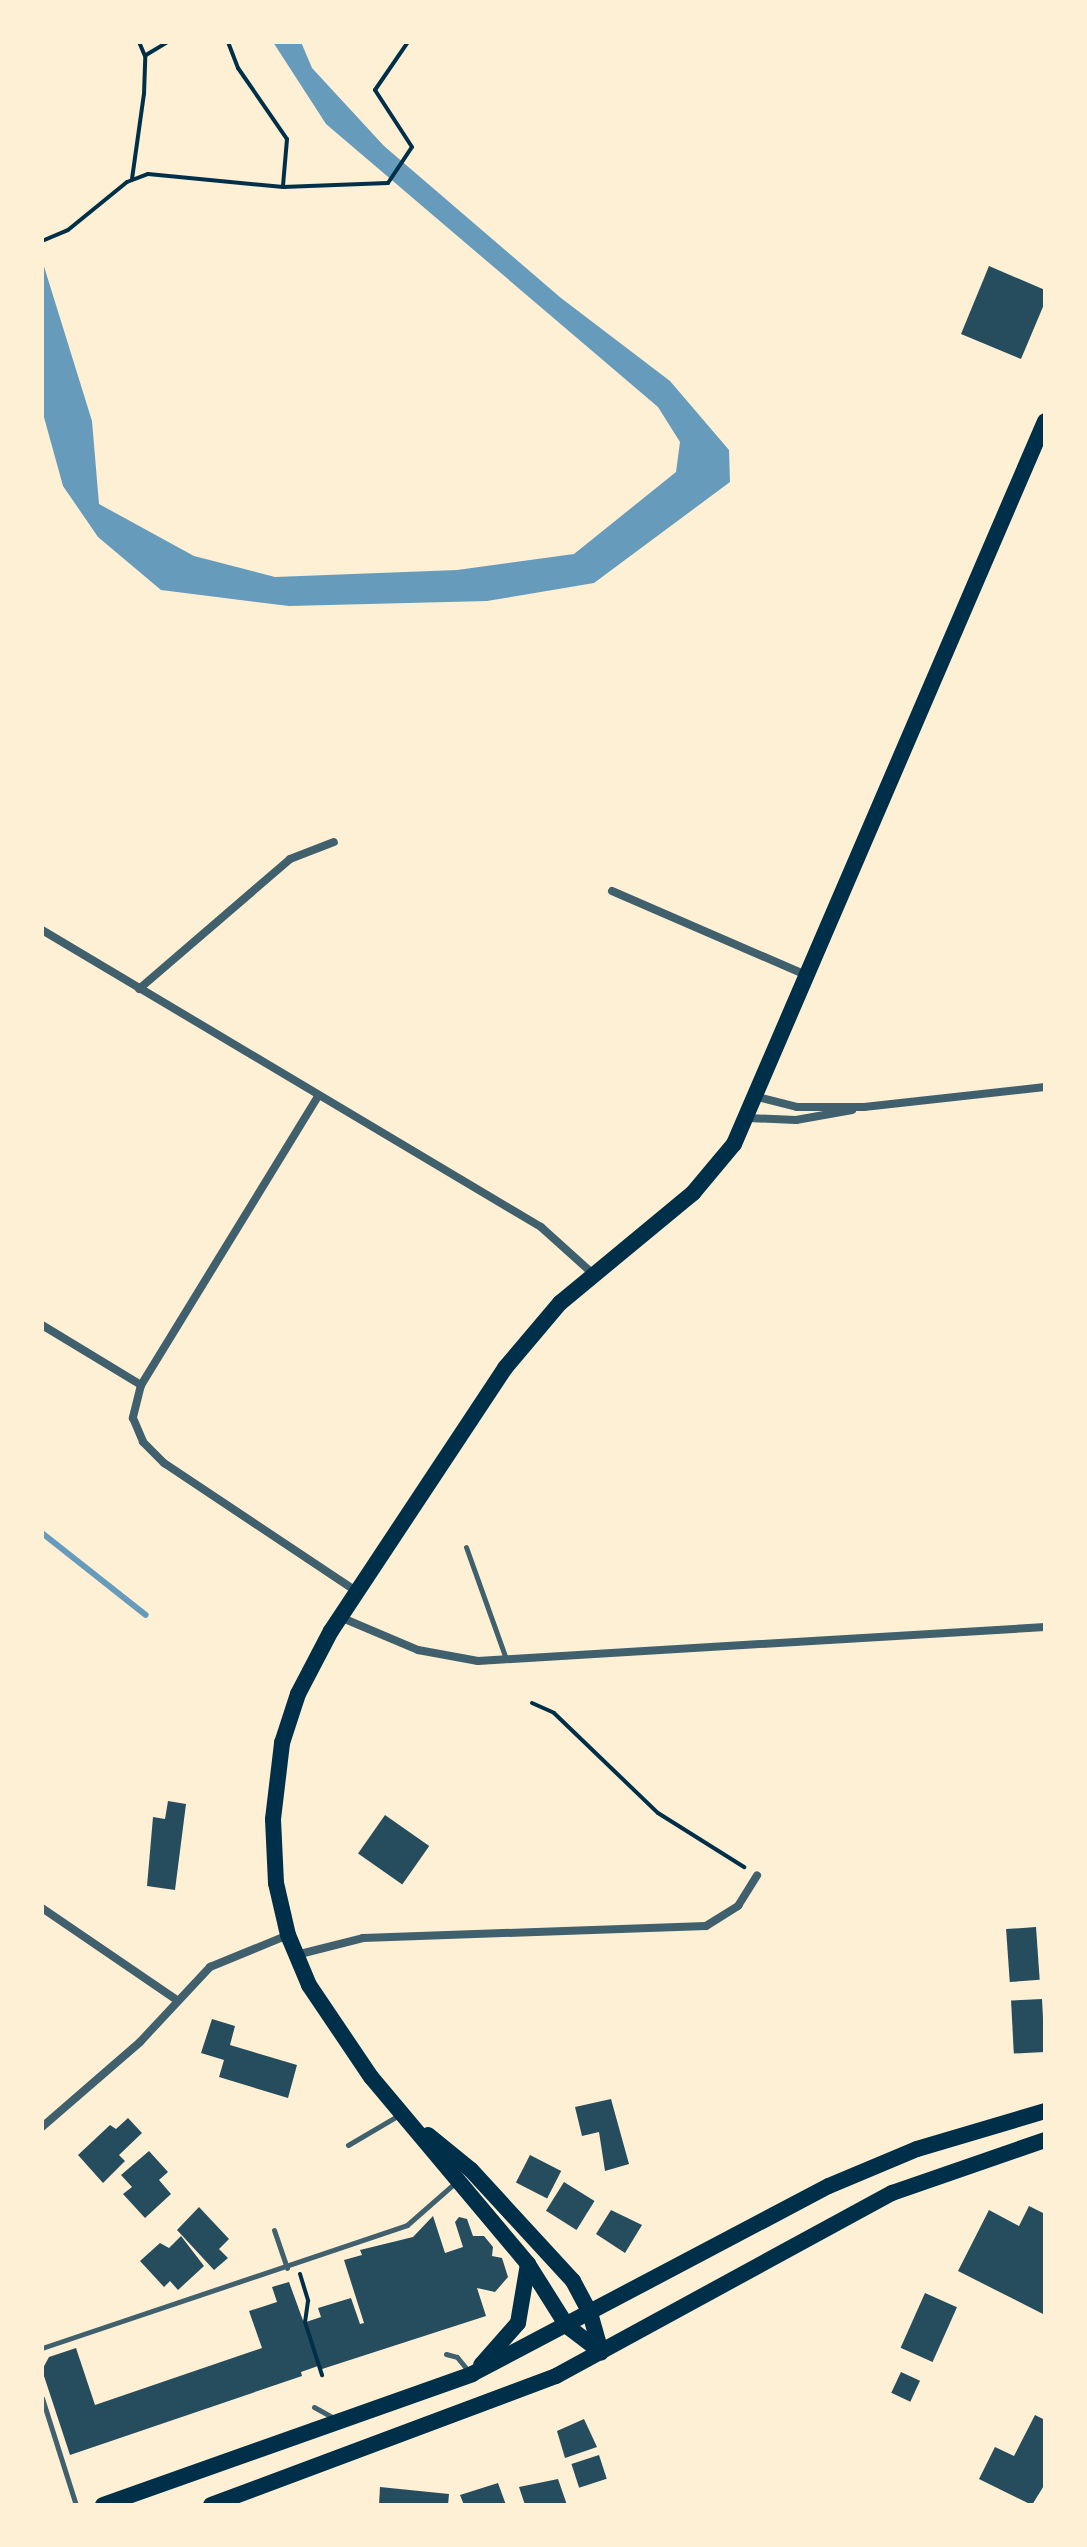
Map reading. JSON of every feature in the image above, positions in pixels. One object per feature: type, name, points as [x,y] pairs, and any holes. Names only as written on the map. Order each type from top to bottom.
[{"type":"main road","points":[[601,2352],[567,2326],[528,2264],[456,2182],[326,2014],[295,1956],[288,1935],[273,1851],[277,1767],[298,1694],[340,1617],[505,1368],[592,1273],[693,1193],[748,1118],[1045,421]]},
{"type":"main road","points":[[103,2505],[472,2374],[829,2186],[917,2149],[1045,2111]]},
{"type":"main road","points":[[402,2113],[471,2170],[538,2238],[573,2281],[590,2313],[601,2352]]},
{"type":"main road","points":[[211,2505],[492,2401],[601,2352],[738,2272],[892,2193],[1045,2140]]},
{"type":"main road","points":[[472,2374],[518,2323],[528,2264]]},
{"type":"street","points":[[139,989],[290,859],[334,842]]},
{"type":"street","points":[[612,891],[808,976]]},
{"type":"street","points":[[42,930],[317,1098],[541,1227],[592,1273]]},
{"type":"street","points":[[748,1118],[796,1120],[864,1107],[1045,1087]]},
{"type":"street","points":[[758,1097],[797,1107],[864,1107]]},
{"type":"street","points":[[317,1098],[141,1385],[133,1418],[152,1453],[357,1592]]},
{"type":"street","points":[[42,1325],[141,1385]]},
{"type":"street","points":[[340,1617],[418,1650],[507,1660],[1045,1627]]},
{"type":"street","points":[[295,1956],[363,1938],[706,1926],[738,1906],[757,1875]]},
{"type":"street","points":[[42,1908],[177,2000]]},
{"type":"street","points":[[42,2127],[140,2042],[210,1967],[288,1935]]},
{"type":"lane","points":[[466,1547],[507,1660]]},
{"type":"lane","points":[[348,2145],[402,2113]]},
{"type":"lane","points":[[42,2348],[296,2265],[407,2225],[471,2170]]},
{"type":"lane","points":[[274,2230],[287,2268]]},
{"type":"lane","points":[[446,2354],[457,2357],[472,2374]]},
{"type":"lane","points":[[42,2398],[76,2505]]},
{"type":"lane","points":[[314,2407],[342,2422]]},
{"type":"path","points":[[132,179],[145,56],[139,42]]},
{"type":"path","points":[[145,56],[168,42]]},
{"type":"path","points":[[228,42],[238,68],[287,139],[283,187]]},
{"type":"path","points":[[44,240],[88,215],[132,179],[156,174],[283,187],[388,183],[412,147],[375,90],[408,42]]},
{"type":"path","points":[[532,1703],[554,1713],[658,1813],[757,1875]]},
{"type":"path","points":[[296,2265],[308,2301],[305,2322],[322,2375]]},
{"type":"water","points":[[273,42],[301,42],[312,68],[384,146],[561,298],[670,381],[729,450],[730,482],[594,583],[487,601],[289,606],[161,590],[98,537],[63,486],[42,410],[42,260],[92,421],[99,504],[194,556],[275,577],[457,570],[574,554],[676,472],[680,442],[658,407],[326,124]]},
{"type":"building","points":[[989,266],[1045,290],[1045,302],[1021,359],[961,334]]},
{"type":"building","points":[[168,1801],[186,1804],[175,1890],[147,1886],[153,1817],[165,1819]]},
{"type":"building","points":[[385,1815],[429,1846],[402,1884],[358,1854]]},
{"type":"building","points":[[1036,1927],[1040,1980],[1010,1982],[1006,1929]]},
{"type":"building","points":[[1042,1999],[1045,2052],[1014,2054],[1011,2001]]},
{"type":"building","points":[[212,2019],[235,2026],[230,2045],[297,2065],[288,2098],[219,2077],[224,2060],[201,2053]]},
{"type":"building","points":[[611,2099],[629,2164],[605,2171],[599,2132],[582,2136],[575,2107]]},
{"type":"building","points":[[128,2118],[142,2133],[119,2155],[125,2161],[103,2183],[78,2155],[110,2125],[116,2129]]},
{"type":"building","points":[[149,2151],[168,2172],[159,2180],[171,2194],[145,2218],[123,2194],[132,2187],[121,2175]]},
{"type":"building","points":[[530,2155],[561,2171],[547,2199],[516,2183]]},
{"type":"building","points":[[564,2182],[595,2201],[577,2230],[546,2211]]},
{"type":"building","points":[[1029,2206],[1045,2214],[1045,2315],[958,2271],[989,2210],[1019,2226]]},
{"type":"building","points":[[199,2207],[229,2239],[219,2249],[228,2258],[214,2270],[177,2230]]},
{"type":"building","points":[[611,2210],[642,2225],[625,2253],[596,2234]]},
{"type":"building","points":[[433,2216],[445,2253],[463,2247],[455,2222],[459,2217],[467,2219],[473,2236],[484,2236],[493,2247],[492,2256],[502,2258],[508,2277],[495,2292],[477,2288],[486,2316],[319,2370],[318,2366],[301,2372],[302,2376],[70,2455],[42,2370],[49,2357],[76,2348],[95,2405],[262,2348],[249,2311],[277,2302],[272,2287],[289,2282],[309,2337],[306,2322],[321,2317],[318,2308],[351,2298],[360,2324],[364,2323],[344,2260],[362,2255],[360,2250],[413,2237]]},
{"type":"building","points":[[181,2236],[204,2266],[178,2290],[170,2281],[164,2287],[140,2261],[160,2243],[169,2248]]},
{"type":"building","points":[[925,2293],[957,2307],[933,2362],[901,2348]]},
{"type":"building","points":[[901,2372],[920,2381],[910,2402],[891,2393]]},
{"type":"building","points":[[1035,2415],[1045,2420],[1045,2484],[1032,2505],[979,2479],[995,2447],[1014,2456]]},
{"type":"building","points":[[584,2419],[597,2447],[565,2458],[557,2431]]},
{"type":"building","points":[[599,2455],[607,2479],[579,2488],[571,2464]]},
{"type":"building","points":[[558,2479],[567,2505],[525,2505],[519,2487]]},
{"type":"building","points":[[498,2483],[506,2505],[464,2505],[460,2495]]},
{"type":"building","points":[[380,2487],[449,2494],[448,2505],[379,2505]]},
{"type":"waterway","points":[[42,1533],[146,1615]]}]
